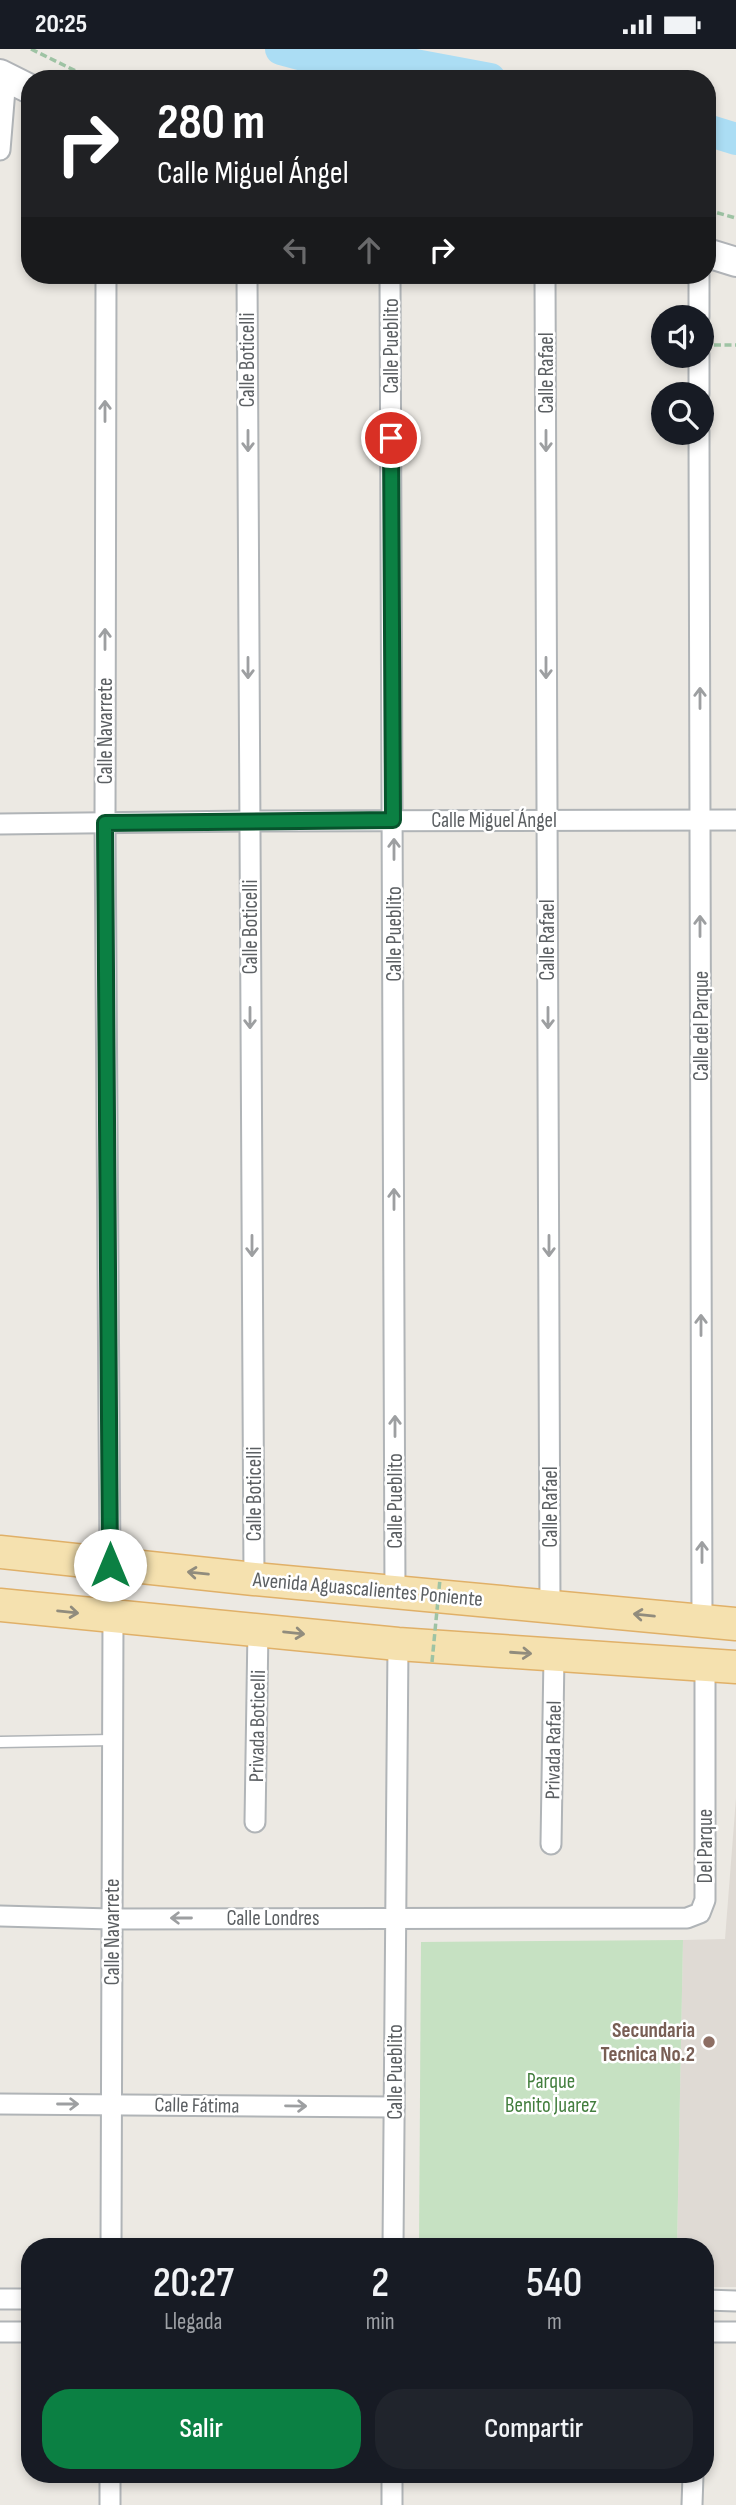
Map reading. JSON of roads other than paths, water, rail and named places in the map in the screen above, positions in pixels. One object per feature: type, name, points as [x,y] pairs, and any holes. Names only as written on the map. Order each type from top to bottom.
[{"type":"main road","name":"Avenida Aguascalientes Poniente","points":[[0,1552],[395,1593],[736,1624]]},
{"type":"main road","points":[[0,1605],[398,1644],[736,1667]]},
{"type":"street","points":[[0,150],[12,80]]},
{"type":"street","points":[[716,256],[736,262]]},
{"type":"street","name":"Calle Navarrete","points":[[106,284],[105,823],[110,1565]]},
{"type":"street","name":"Calle Boticelli","points":[[247,284],[254,1579]]},
{"type":"street","name":"Calle Pueblito","points":[[390,284],[395,1593]]},
{"type":"street","name":"Calle Rafael","points":[[545,284],[550,1605]]},
{"type":"street","points":[[699,284],[699,305]]},
{"type":"street","name":"Calle del Parque","points":[[699,445],[702,1620]]},
{"type":"street","name":"Calle Miguel Ángel","points":[[0,824],[736,820]]},
{"type":"street","name":"Calle Navarrete","points":[[111,2238],[113,1617]]},
{"type":"street","name":"Privada Boticelli","points":[[256,1822],[258,1629]]},
{"type":"street","name":"Calle Pueblito","points":[[393,2238],[398,1644]]},
{"type":"street","name":"Privada Rafael","points":[[551,1844],[554,1655]]},
{"type":"street","name":"Del Parque","points":[[545,1919],[688,1918],[700,1913],[705,1901],[705,1664]]},
{"type":"street","name":"Calle Londres","points":[[0,1916],[111,1919],[545,1919]]},
{"type":"street","name":"Calle Fátima","points":[[0,2104],[394,2107]]},
{"type":"street","points":[[0,2299],[21,2299]]},
{"type":"street","points":[[714,2300],[736,2301]]},
{"type":"street","points":[[0,2332],[21,2332]]},
{"type":"street","points":[[714,2332],[736,2332]]},
{"type":"street","points":[[110,2483],[110,2505]]},
{"type":"street","points":[[392,2483],[392,2505]]},
{"type":"street","points":[[692,2505],[693,2483]]},
{"type":"lane","points":[[0,1742],[112,1740]]},
{"type":"waterway","points":[[281,49],[307,56],[399,62],[442,70]]},
{"type":"waterway","points":[[716,133],[736,139]]},
{"type":"place","name":"Secundaria Tecnica No.2","points":[[709,2042]]},
{"type":"park label","name":"Parque Benito Juarez","points":[[551,2093]]}]
